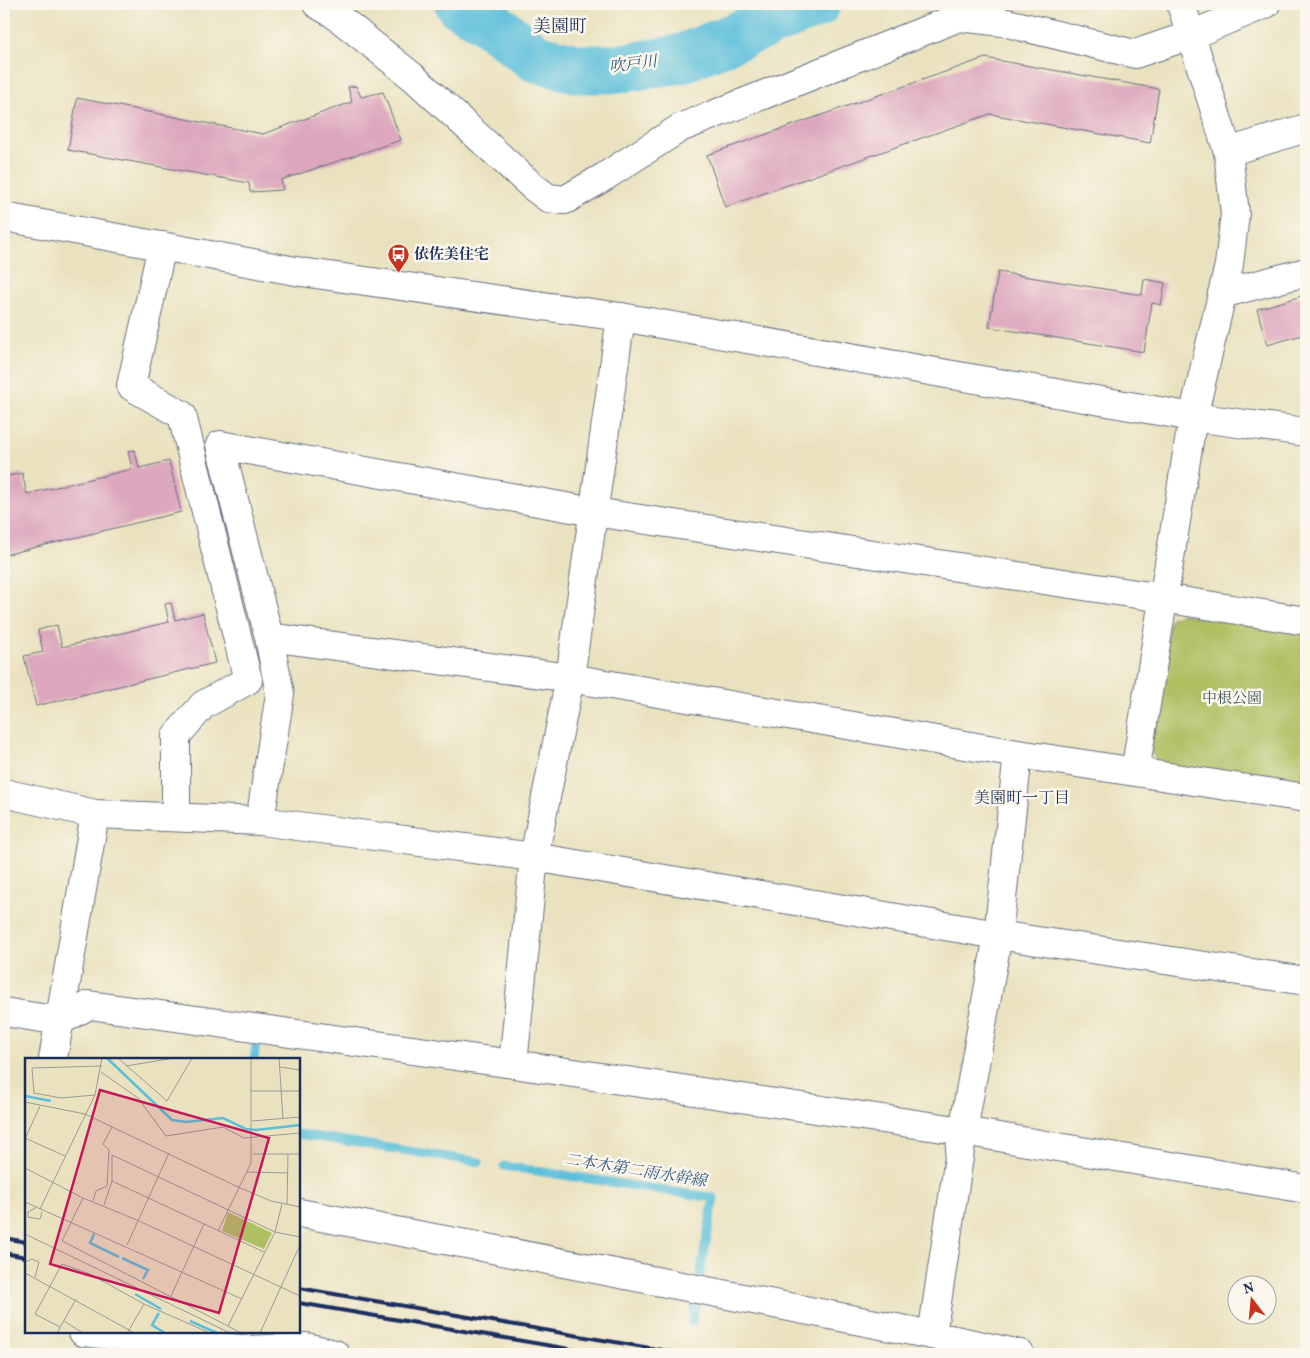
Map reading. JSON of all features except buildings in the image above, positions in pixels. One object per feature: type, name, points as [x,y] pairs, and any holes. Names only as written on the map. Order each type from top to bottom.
[{"type":"street","points":[[317,4],[334,14],[414,77],[532,186],[548,198],[565,200],[680,128],[959,17],[1003,22],[1134,54],[1191,35],[1266,4]]},
{"type":"street","points":[[1135,772],[1193,417],[1229,266],[1235,214],[1228,152],[1181,4]]},
{"type":"street","points":[[1228,152],[1306,128]]},
{"type":"street","points":[[4,217],[311,273],[621,317],[1193,417],[1306,432]]},
{"type":"street","points":[[162,246],[131,386],[182,415],[248,680],[203,705],[176,736],[176,817]]},
{"type":"street","points":[[1222,294],[1306,272]]},
{"type":"street","points":[[513,1064],[534,857],[570,678],[621,317]]},
{"type":"street","points":[[260,821],[280,694],[269,637],[220,445],[594,512],[1306,621]]},
{"type":"street","points":[[269,637],[570,678],[1018,754],[1306,798]]},
{"type":"street","points":[[932,1335],[963,1131],[998,935],[1018,754]]},
{"type":"street","points":[[4,793],[95,814],[260,821],[534,857],[998,935],[1306,981]]},
{"type":"street","points":[[53,1058],[95,814]]},
{"type":"street","points":[[4,1012],[60,1020],[89,1005],[513,1064],[963,1131],[1306,1189]]},
{"type":"street","points":[[300,1213],[477,1246],[1020,1354]]},
{"type":"street","points":[[79,1354],[82,1333]]},
{"type":"street","points":[[91,1333],[249,1350],[307,1348],[335,1354]]},
{"type":"green space","name":"中根公園","points":[[1181,614],[1306,634],[1306,787],[1160,764],[1150,751],[1170,619]]},
{"type":"waterway","name":"吹戸川","points":[[459,4],[485,19],[536,58],[579,69],[617,69],[680,59],[816,4]]},
{"type":"waterway","name":"二本木第二雨水幹線","points":[[254,1058],[257,1039]]},
{"type":"waterway","name":"二本木第二雨水幹線","points":[[300,1134],[479,1162]]},
{"type":"waterway","name":"二本木第二雨水幹線","points":[[504,1166],[714,1198],[700,1275]]},
{"type":"waterway","name":"二本木第二雨水幹線","points":[[692,1322],[697,1297]]},
{"type":"railway","points":[[4,1238],[25,1242]]},
{"type":"railway","points":[[4,1253],[25,1257]]},
{"type":"railway","points":[[300,1288],[685,1354]]},
{"type":"railway","points":[[300,1303],[599,1354]]},
{"type":"place","name":"依佐美住宅","points":[[398,274]]},
{"type":"district","name":"美園町","points":[[560,27]]},
{"type":"district","name":"美園町一丁目","points":[[1022,799]]}]
